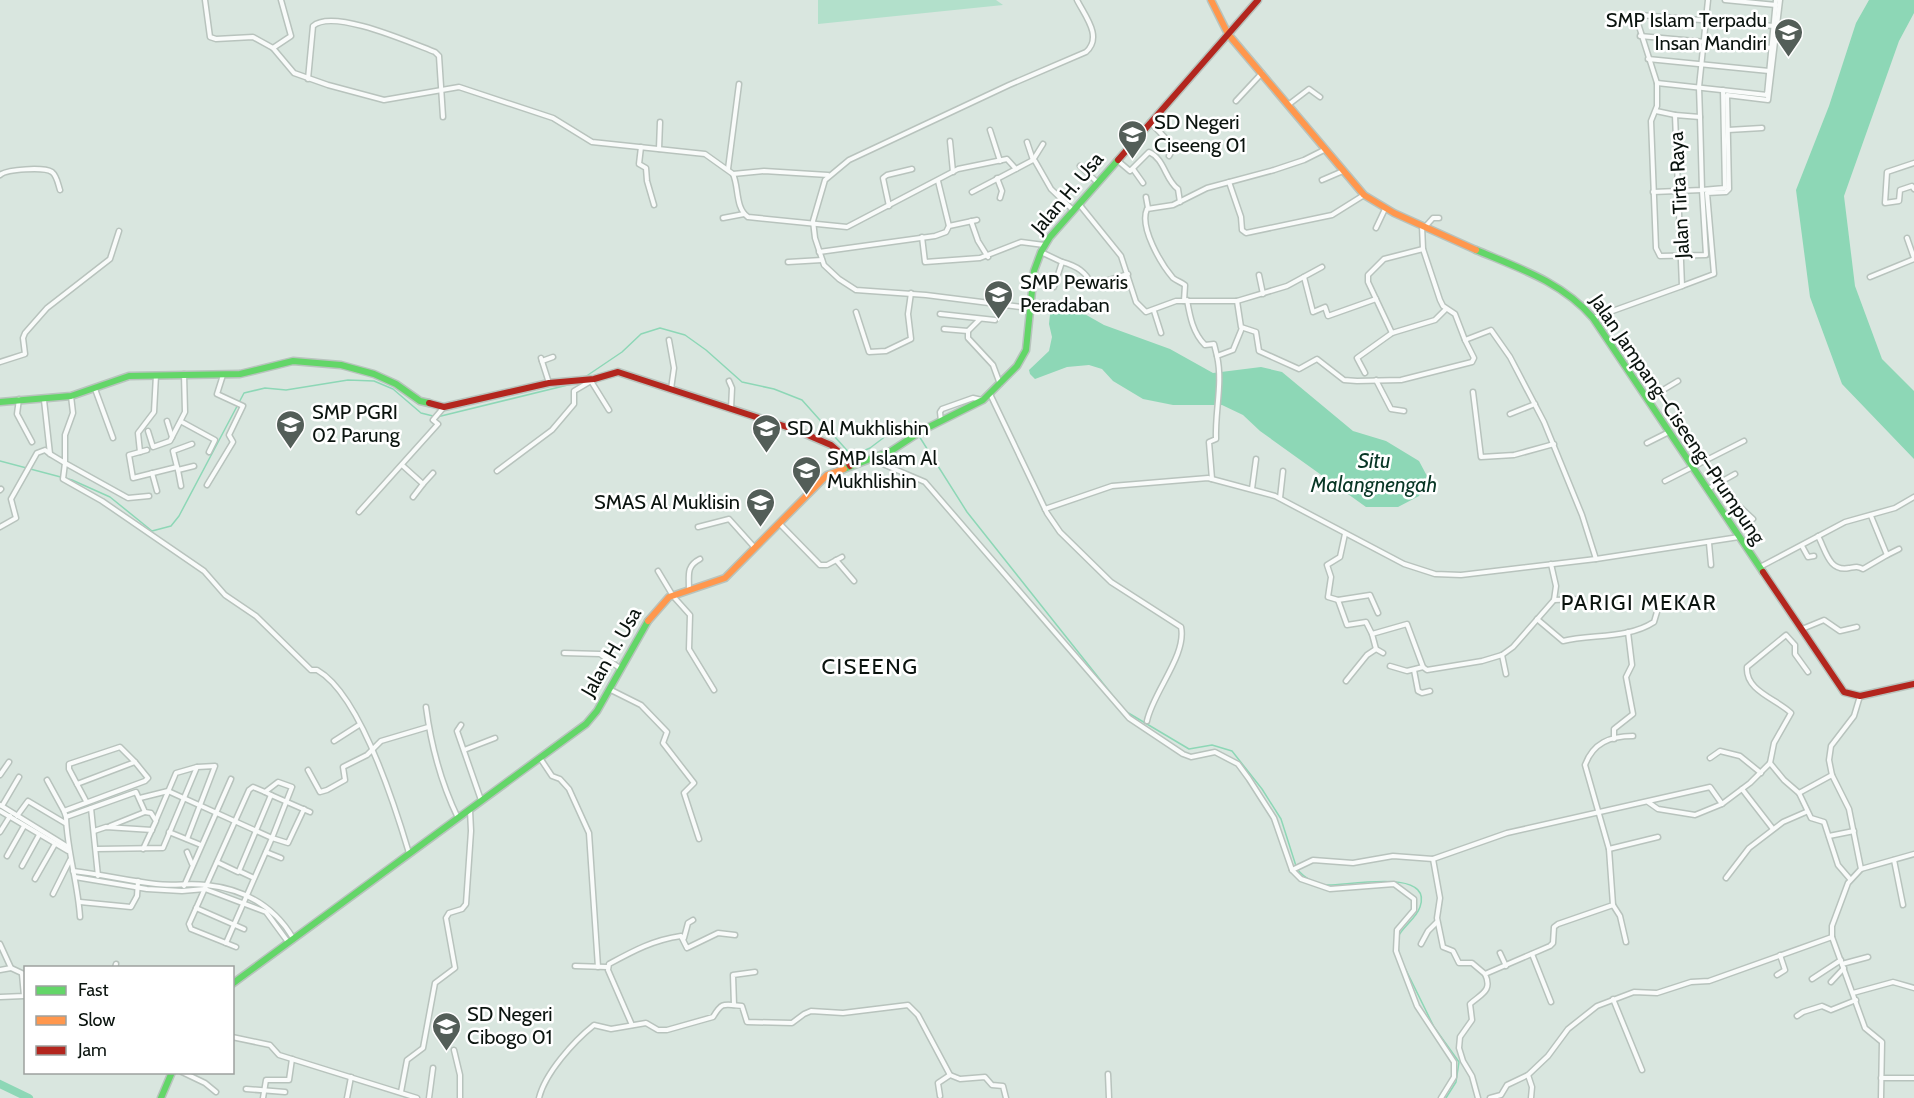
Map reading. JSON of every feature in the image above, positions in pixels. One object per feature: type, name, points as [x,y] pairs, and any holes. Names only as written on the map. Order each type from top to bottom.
[{"type":"street","points":[[205,0],[210,37],[216,39],[249,37],[273,48],[291,72],[308,79],[384,100],[441,88],[459,87],[553,118],[592,142],[705,154],[733,174],[744,214]]},
{"type":"street","points":[[273,48],[291,36],[281,0]]},
{"type":"street","points":[[1029,308],[911,293],[856,290],[839,279],[822,260],[813,225],[822,188],[829,175],[849,160],[1009,85],[1086,52],[1093,46],[1094,38],[1077,0]]},
{"type":"street","name":"Jalan Jampang–Ciseeng–Prumpung","points":[[1211,0],[1228,34],[1364,195],[1385,209],[1423,227],[1558,286],[1579,302],[1593,318],[1648,399],[1840,688],[1849,695],[1860,696]]},
{"type":"street","name":"Jalan H. Usa","points":[[234,983],[586,724],[621,669],[651,615],[661,603],[673,596],[725,578],[827,475],[875,457],[983,400],[1000,385],[1017,366],[1026,350],[1029,308],[1042,249],[1096,182],[1258,0]]},
{"type":"street","name":"Jalan Tirta Raya","points":[[1593,318],[1682,286],[1675,114],[1700,117],[1699,87],[1708,0]]},
{"type":"street","points":[[1725,0],[1777,2]]},
{"type":"street","points":[[1657,83],[1767,95],[1777,2]]},
{"type":"street","points":[[1682,286],[1714,274],[1707,193],[1726,192],[1729,189],[1727,95],[1768,100],[1777,2]]},
{"type":"street","points":[[1700,117],[1706,255],[1660,256],[1657,253],[1651,121],[1656,111],[1657,83],[1636,19],[1639,15],[1774,26]]},
{"type":"street","points":[[308,79],[312,26],[321,20],[378,30],[435,52],[441,62],[443,117]]},
{"type":"street","points":[[1640,36],[1772,48]]},
{"type":"street","points":[[1648,59],[1769,71]]},
{"type":"street","points":[[1236,100],[1262,73]]},
{"type":"street","points":[[728,170],[739,84]]},
{"type":"street","points":[[1288,105],[1309,89],[1320,97]]},
{"type":"street","points":[[1653,192],[1725,188],[1723,90]]},
{"type":"street","points":[[1656,111],[1675,114]]},
{"type":"street","points":[[658,149],[660,122]]},
{"type":"street","points":[[1150,122],[1174,147],[1169,156]]},
{"type":"street","points":[[1728,130],[1762,128]]},
{"type":"street","points":[[990,130],[1000,162]]},
{"type":"street","points":[[950,141],[953,172]]},
{"type":"street","points":[[1027,142],[1033,160],[1051,189],[1073,210]]},
{"type":"street","points":[[972,192],[1033,160],[1043,144]]},
{"type":"street","points":[[640,147],[639,165],[646,168],[646,181],[654,205]]},
{"type":"street","points":[[1148,208],[1180,202],[1207,188],[1304,160],[1324,150]]},
{"type":"street","points":[[1116,160],[1129,171],[1149,152],[1156,156],[1171,184],[1178,189],[1180,202]]},
{"type":"street","points":[[723,218],[744,214],[757,219],[847,227],[938,182],[953,172],[1009,160],[1016,169]]},
{"type":"street","points":[[1914,163],[1887,172],[1885,203],[1899,201],[1900,190],[1912,186],[1914,189]]},
{"type":"street","points":[[1080,166],[1096,182]]},
{"type":"street","points":[[889,206],[883,178],[912,169]]},
{"type":"street","points":[[1133,169],[1143,183]]},
{"type":"street","points":[[0,175],[9,170],[49,171],[56,176],[60,189]]},
{"type":"street","points":[[733,174],[771,171],[829,175]]},
{"type":"street","points":[[1322,180],[1342,171]]},
{"type":"street","points":[[998,178],[1002,189],[1000,198]]},
{"type":"street","points":[[819,252],[946,232],[949,226],[938,182]]},
{"type":"street","points":[[1229,182],[1241,217],[1242,230],[1246,233],[1332,215],[1364,195]]},
{"type":"street","points":[[1146,197],[1148,208],[1145,216],[1154,251],[1172,276],[1185,285],[1190,318],[1198,338],[1205,345],[1214,344],[1221,372],[1216,439],[1209,442],[1212,479]]},
{"type":"street","points":[[1079,203],[1116,248],[1139,307],[1146,312],[1154,311],[1172,302],[1186,300],[1237,301],[1287,286],[1322,267]]},
{"type":"street","points":[[1376,228],[1385,209]]},
{"type":"street","points":[[1242,328],[1256,332],[1258,351],[1301,369],[1317,359],[1344,380],[1404,380],[1474,362],[1455,314],[1446,309],[1440,300],[1424,249],[1423,227],[1433,218],[1439,218]]},
{"type":"street","points":[[949,226],[974,220],[978,241],[988,257]]},
{"type":"street","points":[[0,362],[25,354],[23,338],[25,333],[47,308],[113,256],[119,231]]},
{"type":"street","points":[[922,237],[925,262],[951,262],[988,257],[1021,242],[1042,249],[1062,262],[1075,266],[1088,275],[1092,285],[1128,274]]},
{"type":"street","points":[[1870,277],[1914,259],[1907,238]]},
{"type":"street","points":[[1392,333],[1367,279],[1369,273],[1384,259],[1424,249]]},
{"type":"street","points":[[788,262],[822,260]]},
{"type":"street","points":[[1054,287],[1062,262]]},
{"type":"street","points":[[1260,276],[1263,294]]},
{"type":"street","points":[[1304,277],[1313,312],[1325,307],[1328,316],[1376,299]]},
{"type":"street","points":[[856,312],[869,352],[886,351],[911,339],[908,314],[911,293]]},
{"type":"street","points":[[1217,356],[1233,351],[1242,328],[1237,301]]},
{"type":"street","points":[[1365,374],[1357,358],[1392,333],[1435,320],[1446,309]]},
{"type":"street","points":[[1154,311],[1161,333]]},
{"type":"street","points":[[940,314],[995,320]]},
{"type":"street","points":[[944,329],[968,331],[980,319]]},
{"type":"street","points":[[1465,340],[1487,330],[1492,331],[1510,357],[1554,444],[1596,559]]},
{"type":"street","points":[[968,331],[969,340],[990,362],[1000,385]]},
{"type":"street","points":[[669,340],[674,368],[670,391]]},
{"type":"street","points":[[549,383],[542,359],[553,357]]},
{"type":"street","points":[[0,402],[71,396],[129,376],[223,375],[250,372],[293,361],[317,362],[374,374],[396,384],[420,401],[444,407],[549,383],[623,373],[670,391],[780,424],[831,445],[846,458],[850,466]]},
{"type":"street","points":[[140,452],[138,433],[154,412],[156,374]]},
{"type":"street","points":[[148,431],[153,447],[163,446],[172,438],[185,412],[184,374]]},
{"type":"street","points":[[207,485],[233,442],[229,435],[242,403],[217,394],[223,375]]},
{"type":"street","points":[[591,379],[609,410]]},
{"type":"street","points":[[497,471],[552,430],[574,404],[574,391],[591,379]]},
{"type":"street","points":[[1376,380],[1391,409],[1404,411]]},
{"type":"street","points":[[729,381],[732,388],[731,409]]},
{"type":"street","points":[[1648,399],[1678,381]]},
{"type":"street","points":[[95,389],[113,438]]},
{"type":"street","points":[[1473,392],[1479,434],[1478,451],[1483,458],[1514,454],[1554,444]]},
{"type":"street","points":[[990,394],[1045,509],[1060,532],[1111,582],[1181,627],[1179,647],[1152,701],[1147,721]]},
{"type":"street","points":[[71,396],[73,413],[66,435],[63,477],[204,571],[225,595],[256,616],[311,670],[317,670],[330,679],[348,700],[389,786],[410,853]]},
{"type":"street","points":[[941,421],[942,409],[973,398],[983,400]]},
{"type":"street","points":[[19,399],[17,414],[32,442]]},
{"type":"street","points":[[44,400],[50,454]]},
{"type":"street","points":[[1510,414],[1535,404]]},
{"type":"street","points":[[359,512],[438,424],[433,420],[444,407]]},
{"type":"street","points":[[167,421],[172,438]]},
{"type":"street","points":[[182,422],[215,440],[209,452]]},
{"type":"street","points":[[1647,443],[1669,432]]},
{"type":"street","points":[[1665,481],[1744,441]]},
{"type":"street","points":[[181,486],[173,451],[192,444]]},
{"type":"street","points":[[0,527],[16,519],[11,499],[42,450],[128,498],[149,496]]},
{"type":"street","points":[[147,450],[129,455],[133,478],[194,466]]},
{"type":"street","points":[[875,457],[885,465],[925,482],[1134,722],[1183,754],[1194,756],[1215,752],[1240,766],[1274,818],[1292,870],[1301,879],[1318,887],[1344,888],[1394,884],[1414,899],[1414,910],[1397,930],[1396,951],[1417,1006],[1434,1035],[1454,1062],[1454,1077],[1441,1098]]},
{"type":"street","points":[[1252,489],[1256,459]]},
{"type":"street","points":[[402,465],[423,484]]},
{"type":"street","points":[[1280,498],[1283,471]]},
{"type":"street","points":[[152,473],[157,491]]},
{"type":"street","points":[[413,496],[433,473]]},
{"type":"street","points":[[1707,490],[1735,474]]},
{"type":"street","points":[[1045,509],[1112,486],[1212,479],[1280,498],[1345,534],[1426,573],[1461,574],[1596,559],[1739,537]]},
{"type":"street","points":[[1760,568],[1775,557],[1802,546],[1851,519],[1871,516],[1894,508],[1914,497]]},
{"type":"street","points":[[1725,516],[1740,507],[1753,519]]},
{"type":"street","points":[[1871,516],[1887,555]]},
{"type":"street","points":[[698,527],[729,519],[755,548]]},
{"type":"street","points":[[779,523],[820,565],[842,557]]},
{"type":"street","points":[[1345,534],[1340,557],[1327,565],[1330,577],[1328,597],[1338,600],[1370,595],[1378,613]]},
{"type":"street","points":[[1818,536],[1836,569],[1858,566],[1863,569],[1899,549]]},
{"type":"street","points":[[1709,543],[1711,565]]},
{"type":"street","points":[[1802,546],[1808,556],[1814,556]]},
{"type":"street","points":[[690,590],[688,570],[693,562],[700,559]]},
{"type":"street","points":[[836,561],[854,581]]},
{"type":"street","points":[[1390,666],[1414,670],[1423,667],[1432,670],[1502,655],[1513,647],[1554,600],[1556,586],[1551,564]]},
{"type":"street","points":[[658,571],[673,596],[690,615],[689,650],[714,690]]},
{"type":"street","points":[[1554,600],[1579,599]]},
{"type":"street","points":[[1338,600],[1347,625],[1366,622],[1376,649],[1383,653]]},
{"type":"street","points":[[1537,619],[1563,640],[1628,632],[1654,622],[1659,605]]},
{"type":"street","points":[[1802,629],[1824,620],[1840,631],[1857,627]]},
{"type":"street","points":[[1372,634],[1407,624],[1423,667]]},
{"type":"street","points":[[1614,738],[1614,729],[1633,714],[1626,677],[1632,665],[1628,632]]},
{"type":"street","points":[[1648,801],[1658,809],[1695,815],[1722,804],[1742,789],[1770,763],[1774,743],[1791,714],[1754,685],[1748,675],[1747,667],[1786,635],[1795,645],[1795,654],[1808,672]]},
{"type":"street","points":[[1346,681],[1376,649]]},
{"type":"street","points":[[564,653],[600,654],[621,669]]},
{"type":"street","points":[[1502,655],[1506,674]]},
{"type":"street","points":[[1414,670],[1418,691],[1422,693],[1430,691]]},
{"type":"street","points":[[1861,869],[1849,809],[1832,776],[1829,760],[1831,748],[1854,716],[1860,696],[1914,684]]},
{"type":"street","points":[[609,689],[641,705],[667,732],[663,743],[694,783],[684,794],[699,839]]},
{"type":"street","points":[[426,707],[428,727],[437,762],[458,818]]},
{"type":"street","points":[[334,741],[359,725]]},
{"type":"street","points":[[461,725],[457,730],[482,800]]},
{"type":"street","points":[[308,770],[320,792],[324,792],[345,780],[343,767],[372,750],[381,741],[428,727]]},
{"type":"street","points":[[1626,942],[1620,916],[1613,905],[1610,849],[1585,765],[1592,749],[1614,738],[1633,736]]},
{"type":"street","points":[[464,750],[495,738]]},
{"type":"street","points":[[64,811],[148,780],[147,775],[120,747],[69,764],[69,769],[86,801]]},
{"type":"street","points":[[1710,758],[1720,751],[1733,753],[1761,773]]},
{"type":"street","points":[[540,758],[552,776],[560,779],[570,789],[589,833],[598,967]]},
{"type":"street","points":[[0,776],[9,762]]},
{"type":"street","points":[[77,784],[135,762]]},
{"type":"street","points":[[1770,763],[1799,793],[1810,818],[1822,820],[1838,865],[1850,879]]},
{"type":"street","points":[[143,849],[177,771],[215,766],[217,768],[187,839]]},
{"type":"street","points":[[97,849],[163,848],[197,767]]},
{"type":"street","points":[[1799,793],[1832,776]]},
{"type":"street","points":[[19,777],[1,807],[24,826],[68,849]]},
{"type":"street","points":[[184,886],[231,778]]},
{"type":"street","points":[[47,780],[66,817],[68,849],[75,878],[80,917]]},
{"type":"street","points":[[226,943],[292,791],[289,784],[278,782],[265,792]]},
{"type":"street","points":[[236,947],[189,927],[251,788],[310,812]]},
{"type":"street","points":[[1292,870],[1313,860],[1353,863],[1393,856],[1433,859],[1507,833],[1710,788],[1722,804]]},
{"type":"street","points":[[1742,789],[1773,829]]},
{"type":"street","points":[[66,817],[134,792],[138,793],[145,812]]},
{"type":"street","points":[[140,798],[168,792],[288,843],[304,809]]},
{"type":"street","points":[[239,872],[271,795]]},
{"type":"street","points":[[17,816],[28,801],[66,824]]},
{"type":"street","points":[[91,808],[97,849],[98,877]]},
{"type":"street","points":[[401,1092],[406,1060],[423,1048],[435,983],[455,968],[446,918],[449,913],[462,909],[466,904],[471,831],[470,809]]},
{"type":"street","points":[[94,831],[145,812],[151,813],[156,821]]},
{"type":"street","points":[[1726,878],[1742,854],[1773,829],[1806,812]]},
{"type":"street","points":[[11,815],[17,816],[68,849]]},
{"type":"street","points":[[0,832],[11,815]]},
{"type":"street","points":[[7,856],[24,826]]},
{"type":"street","points":[[106,827],[152,830]]},
{"type":"street","points":[[1828,836],[1854,831]]},
{"type":"street","points":[[169,832],[201,845]]},
{"type":"street","points":[[22,866],[39,835]]},
{"type":"street","points":[[1610,849],[1658,837]]},
{"type":"street","points":[[35,879],[55,844]]},
{"type":"street","points":[[187,852],[192,864]]},
{"type":"street","points":[[266,852],[281,858]]},
{"type":"street","points":[[1881,1098],[1882,1042],[1865,1029],[1832,937],[1832,926],[1850,879],[1861,869],[1914,854]]},
{"type":"street","points":[[1433,859],[1440,898],[1437,922],[1445,950],[1453,951],[1459,963],[1472,963],[1485,974],[1489,983],[1488,989],[1470,1004],[1473,1020],[1460,1037],[1459,1048],[1462,1061],[1472,1076],[1478,1098]]},
{"type":"street","points":[[53,894],[70,860]]},
{"type":"street","points":[[1894,860],[1903,905]]},
{"type":"street","points":[[217,862],[254,878]]},
{"type":"street","points":[[73,871],[138,887],[207,887],[247,896],[276,913],[291,940]]},
{"type":"street","points":[[75,878],[138,880],[191,888]]},
{"type":"street","points":[[79,902],[131,907],[137,896],[138,880]]},
{"type":"street","points":[[207,887],[266,912],[291,940]]},
{"type":"street","points":[[1485,974],[1552,944],[1552,932],[1557,924],[1613,905]]},
{"type":"street","points":[[196,908],[244,929]]},
{"type":"street","points":[[693,920],[688,922],[684,938],[687,948],[718,933],[735,935]]},
{"type":"street","points":[[1421,944],[1428,931],[1437,922]]},
{"type":"street","points":[[608,967],[609,963],[652,942],[681,936],[684,938]]},
{"type":"street","points":[[1490,1098],[1498,1097],[1507,1085],[1528,1075],[1548,1056],[1568,1029],[1592,1010],[1613,999],[1634,992],[1657,993],[1691,982],[1709,981],[1832,937]]},
{"type":"street","points":[[0,944],[11,968],[24,975],[24,996],[0,998]]},
{"type":"street","points":[[1500,953],[1506,966]]},
{"type":"street","points":[[1532,954],[1551,1002]]},
{"type":"street","points":[[1778,975],[1785,970],[1780,955]]},
{"type":"street","points":[[1812,979],[1842,964],[1868,957]]},
{"type":"street","points":[[1831,982],[1842,964]]},
{"type":"street","points":[[575,966],[608,967]]},
{"type":"street","points":[[608,967],[632,1026]]},
{"type":"street","points":[[0,970],[11,968]]},
{"type":"street","points":[[734,1005],[733,975],[755,972]]},
{"type":"street","points":[[1853,993],[1893,982],[1914,988]]},
{"type":"street","points":[[1613,999],[1642,1070]]},
{"type":"street","points":[[1797,1016],[1822,1006],[1831,1010],[1856,1000]]},
{"type":"street","points":[[538,1098],[544,1080],[592,1026],[611,1029],[646,1023],[661,1031],[676,1029],[697,1020],[713,1017],[718,1006],[734,1005],[743,1008],[747,1022],[792,1023],[812,1011],[843,1013],[908,1005],[918,1016],[950,1076],[960,1079],[985,1077],[992,1085],[1004,1086],[1006,1098]]},
{"type":"street","points":[[234,1037],[270,1045],[279,1055],[417,1098]]},
{"type":"street","points":[[454,1050],[460,1075],[460,1098]]},
{"type":"street","points":[[263,1098],[266,1080],[290,1080],[292,1059]]},
{"type":"street","points":[[429,1098],[433,1068]]},
{"type":"street","points":[[161,1098],[170,1074]]},
{"type":"street","points":[[186,1074],[205,1083],[216,1092]]},
{"type":"street","points":[[1108,1074],[1109,1098]]},
{"type":"street","points":[[1528,1075],[1532,1087],[1530,1098]]},
{"type":"street","points":[[940,1096],[938,1083],[950,1076]]},
{"type":"street","points":[[347,1098],[351,1077]]},
{"type":"street","points":[[1881,1078],[1914,1078]]},
{"type":"street","points":[[246,1089],[285,1092]]},
{"type":"shaded area","points":[[818,0],[996,0],[1003,5],[818,24]]},
{"type":"water","points":[[1869,0],[1914,0],[1914,13],[1899,41],[1844,196],[1855,286],[1882,359],[1914,391],[1914,459],[1842,384],[1810,297],[1796,190],[1829,106],[1856,23]]},
{"type":"water","name":"Situ Malangnengah","points":[[1067,304],[1104,325],[1170,349],[1213,373],[1261,367],[1282,372],[1353,431],[1386,441],[1419,461],[1427,476],[1419,496],[1398,507],[1366,507],[1260,431],[1243,415],[1222,405],[1173,405],[1143,399],[1113,381],[1102,369],[1089,365],[1067,367],[1035,379],[1029,370],[1049,351],[1052,337],[1049,324],[1050,314],[1056,308]]},
{"type":"waterway","points":[[585,377],[622,352],[641,334],[660,328],[685,335],[742,382],[774,389],[802,400],[852,456],[870,448],[907,420],[916,432]]},
{"type":"waterway","points":[[0,461],[72,480],[110,497],[152,531],[171,526],[179,516],[244,393],[265,388],[286,390],[348,380],[374,381],[393,389],[421,413],[437,417],[580,382]]},
{"type":"waterway","points":[[919,436],[967,512],[1125,711],[1189,749],[1212,745],[1232,751],[1262,789],[1281,819],[1296,866]]},
{"type":"waterway","points":[[1298,870],[1310,880],[1326,885],[1384,881],[1413,887],[1421,894],[1420,907],[1398,937]]},
{"type":"waterway","points":[[1398,948],[1400,958]]},
{"type":"waterway","points":[[1405,968],[1434,1027],[1459,1062],[1456,1082],[1446,1098]]},
{"type":"waterway","points":[[0,1084],[29,1098]]},
{"type":"traffic: fast","points":[[844,469],[891,451],[923,430],[983,400],[1017,366],[1026,350],[1034,271],[1041,252],[1050,237],[1118,160]]},
{"type":"traffic: fast","points":[[1476,250],[1554,285],[1581,305],[1593,318],[1763,572]]},
{"type":"traffic: fast","points":[[0,402],[71,396],[129,376],[240,374],[293,361],[341,365],[374,374],[396,384],[420,401],[429,403]]},
{"type":"traffic: fast","points":[[234,983],[586,724],[597,711],[648,621]]},
{"type":"traffic: fast","points":[[161,1098],[171,1074]]},
{"type":"traffic: slow","points":[[1211,0],[1228,34],[1364,195],[1394,213],[1476,250]]},
{"type":"traffic: slow","points":[[648,621],[669,597],[725,578],[827,475],[844,469]]},
{"type":"traffic: jam","points":[[1118,160],[1258,0]]},
{"type":"traffic: jam","points":[[429,403],[444,407],[549,383],[594,379],[618,372],[796,430],[831,445],[846,458],[850,466]]},
{"type":"traffic: jam","points":[[1763,572],[1844,692],[1860,696],[1914,684]]},
{"type":"place","name":"SMP Islam Terpadu Insan Mandiri","points":[[1788,58]]},
{"type":"place","name":"SD Negeri Ciseeng 01","points":[[1133,160]]},
{"type":"place","name":"SMP Pewaris Peradaban","points":[[999,320]]},
{"type":"place","name":"SMP PGRI 02 Parung","points":[[291,450]]},
{"type":"place","name":"SD Al Mukhlishin","points":[[766,454]]},
{"type":"place","name":"SMP Islam Al Mukhlishin","points":[[806,496]]},
{"type":"place","name":"SMAS Al Muklisin","points":[[761,528]]},
{"type":"place","name":"SD Negeri Cibogo 01","points":[[446,1052]]},
{"type":"district","name":"PARIGI MEKAR","points":[[1639,602]]},
{"type":"district","name":"CISEENG","points":[[870,666]]}]
